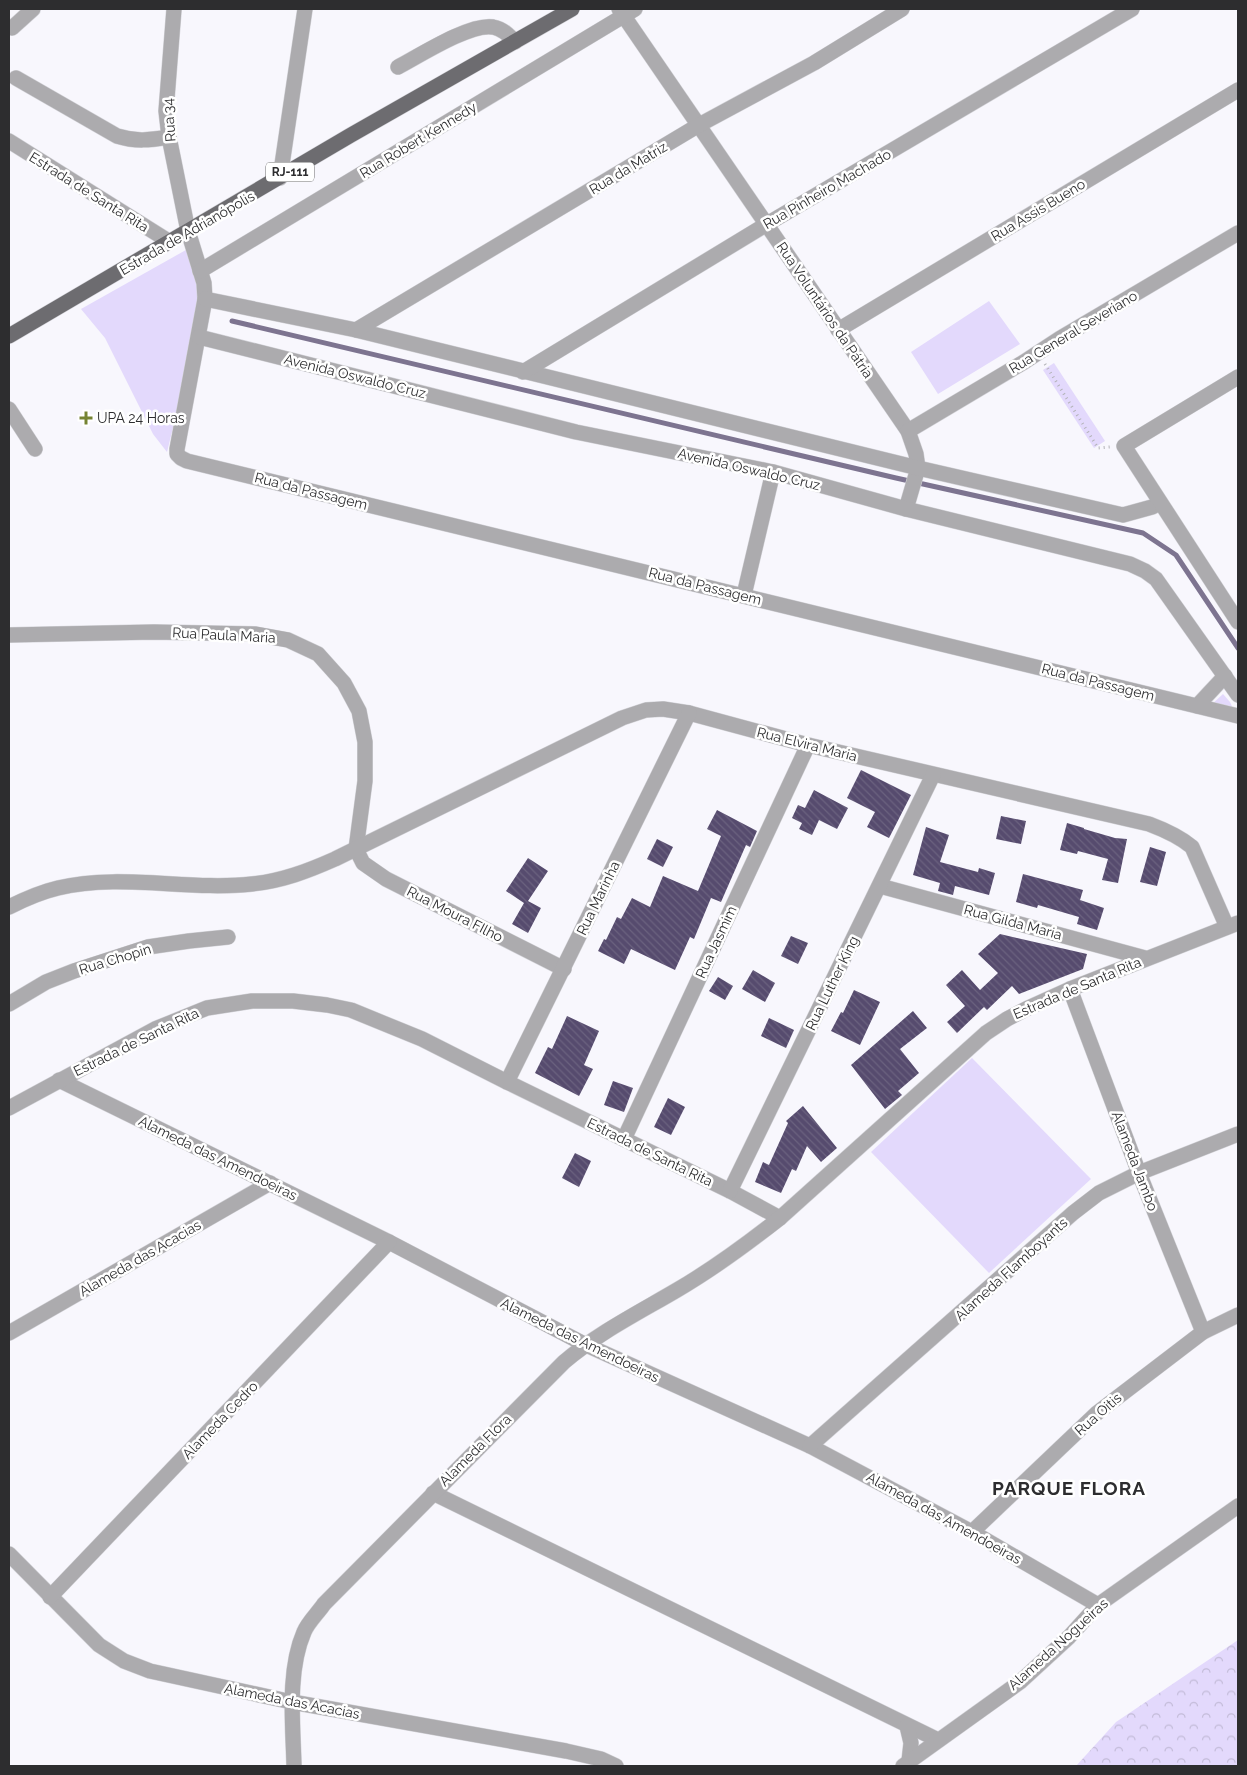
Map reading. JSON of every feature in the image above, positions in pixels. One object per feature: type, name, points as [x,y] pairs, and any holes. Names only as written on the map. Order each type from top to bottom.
[{"type":"main road","name":"Estrada de Adrianópolis","points":[[9,336],[351,135],[572,9]]},
{"type":"street","points":[[10,28],[33,9]]},
{"type":"street","name":"Rua 34","points":[[174,9],[166,111],[169,137],[188,231],[204,283],[205,304],[177,449]]},
{"type":"street","points":[[280,178],[305,9]]},
{"type":"street","name":"Rua da Matriz","points":[[356,330],[699,125],[814,63],[902,9]]},
{"type":"street","name":"Rua Pinheiro Machado","points":[[523,372],[767,224],[1132,9]]},
{"type":"street","name":"Rua Voluntários da Pátria","points":[[626,11],[699,125],[908,432],[916,454],[917,472]]},
{"type":"street","name":"Rua Robert Kennedy","points":[[200,271],[626,11]]},
{"type":"street","points":[[398,67],[455,36],[477,29],[493,27],[506,32],[515,42]]},
{"type":"street","points":[[16,78],[117,136],[145,141],[169,137]]},
{"type":"street","name":"Rua Assis Bueno","points":[[838,330],[1238,90]]},
{"type":"street","name":"Estrada de Santa Rita","points":[[9,141],[170,242]]},
{"type":"street","name":"Rua General Severiano","points":[[908,432],[1059,339],[1238,233]]},
{"type":"street","points":[[205,304],[356,330],[917,472],[1123,515],[1156,505]]},
{"type":"street","name":"Avenida Oswaldo Cruz","points":[[200,332],[576,432],[908,502],[1130,564],[1145,570],[1156,579],[1238,695]]},
{"type":"street","points":[[1238,377],[1124,446],[1156,505],[1238,622]]},
{"type":"street","points":[[9,409],[35,449]]},
{"type":"street","name":"Rua da Passagem","points":[[177,449],[178,455],[187,461],[1238,716]]},
{"type":"street","points":[[744,595],[772,472]]},
{"type":"street","points":[[908,502],[917,472]]},
{"type":"street","name":"Rua Paula Maria","points":[[9,635],[154,632],[256,634],[288,640],[318,654],[344,683],[359,711],[365,742],[365,781],[356,849]]},
{"type":"street","points":[[1197,706],[1225,676]]},
{"type":"street","name":"Rua Elvira Maria","points":[[356,849],[622,718],[646,710],[663,709],[689,713],[808,745],[1149,824],[1182,838],[1192,847],[1233,925]]},
{"type":"street","name":"Rua Marinha","points":[[507,1082],[689,713]]},
{"type":"street","name":"Rua Jasmim","points":[[624,1139],[808,745]]},
{"type":"street","name":"Rua Luther King","points":[[730,1191],[933,775]]},
{"type":"street","points":[[9,907],[27,898],[58,888],[92,884],[127,883],[201,887],[252,884],[289,878],[356,849]]},
{"type":"street","name":"Rua Moura FIlho","points":[[356,849],[363,863],[386,879],[564,969]]},
{"type":"street","name":"Rua Gilda Maria","points":[[880,886],[1145,958]]},
{"type":"street","name":"Estrada de Santa Rita","points":[[9,1108],[156,1029],[207,1008],[252,1001],[293,1001],[351,1010],[422,1039],[730,1191],[780,1218],[986,1033],[1007,1019],[1070,989],[1233,925]]},
{"type":"street","name":"Rua Chopin","points":[[9,1004],[53,980],[148,947],[228,937]]},
{"type":"street","name":"Alameda Jambo","points":[[1070,989],[1139,1173],[1203,1332]]},
{"type":"street","name":"Alameda das Amendoeiras","points":[[59,1080],[389,1242],[584,1344],[810,1446],[972,1532],[1098,1605]]},
{"type":"street","name":"Alameda Flamboyants","points":[[810,1446],[1073,1213],[1099,1193],[1139,1173],[1238,1134]]},
{"type":"street","name":"Alameda das Acacias","points":[[9,1333],[270,1183]]},
{"type":"street","name":"Alameda Flora","points":[[294,1766],[292,1702],[297,1651],[305,1630],[324,1604],[584,1344],[715,1267],[780,1218]]},
{"type":"street","name":"Alameda Cedro","points":[[50,1597],[389,1242]]},
{"type":"street","name":"Rua Oitis","points":[[972,1532],[1096,1413],[1203,1332],[1238,1315]]},
{"type":"street","points":[[433,1493],[938,1740]]},
{"type":"street","name":"Alameda Nogueiras","points":[[906,1764],[1033,1671],[1098,1605],[1238,1506]]},
{"type":"street","name":"Alameda das Acacias","points":[[9,1554],[98,1645],[124,1661],[150,1671],[292,1702],[566,1751],[601,1759],[616,1766]]},
{"type":"street","points":[[906,1764],[911,1742],[907,1726]]},
{"type":"path","points":[[1038,353],[1098,448],[1124,446]]},
{"type":"green space","points":[[193,246],[205,299],[167,452],[153,434],[105,338],[81,309]]},
{"type":"green space","points":[[989,301],[1020,344],[938,394],[911,352]]},
{"type":"green space","points":[[1054,363],[1105,441],[1094,448],[1043,370]]},
{"type":"green space","points":[[1223,694],[1230,702],[1236,715],[1211,705]]},
{"type":"green space","points":[[972,1058],[1091,1179],[989,1273],[871,1152]]},
{"type":"green space","points":[[1238,1640],[1238,1766],[1076,1766],[1116,1722]]},
{"type":"building","points":[[861,770],[911,795],[889,838],[867,827],[875,812],[847,798]]},
{"type":"building","points":[[814,790],[848,808],[837,829],[819,820],[812,835],[799,829],[802,823],[792,818],[798,805],[805,808]]},
{"type":"building","points":[[717,810],[757,831],[750,847],[746,845],[721,902],[711,898],[694,939],[690,937],[675,970],[631,949],[624,964],[598,951],[604,939],[606,940],[617,917],[621,919],[632,898],[650,907],[663,876],[698,891],[721,836],[707,829]]},
{"type":"building","points":[[1001,816],[1026,821],[1021,844],[996,839]]},
{"type":"building","points":[[1067,823],[1115,838],[1127,839],[1118,883],[1102,880],[1108,859],[1078,851],[1077,854],[1060,850]]},
{"type":"building","points":[[926,827],[949,835],[940,862],[978,872],[979,868],[995,873],[989,895],[955,886],[953,895],[938,891],[940,883],[913,875]]},
{"type":"building","points":[[657,839],[673,847],[663,867],[647,859]]},
{"type":"building","points":[[1150,847],[1166,852],[1157,886],[1140,882]]},
{"type":"building","points":[[528,858],[548,871],[528,901],[541,908],[528,933],[512,924],[524,903],[506,891]]},
{"type":"building","points":[[1023,874],[1083,890],[1080,900],[1104,908],[1097,930],[1077,924],[1079,917],[1038,905],[1037,908],[1016,902]]},
{"type":"building","points":[[1000,934],[1087,954],[1083,969],[1019,994],[1012,986],[987,1010],[984,1007],[957,1033],[947,1022],[965,1006],[946,985],[962,970],[980,990],[998,973],[978,954]]},
{"type":"building","points":[[791,936],[808,943],[798,964],[781,956]]},
{"type":"building","points":[[753,970],[775,983],[765,1002],[742,989]]},
{"type":"building","points":[[718,977],[733,986],[725,1000],[709,991]]},
{"type":"building","points":[[854,990],[880,1002],[860,1045],[831,1031],[841,1012],[843,1013]]},
{"type":"building","points":[[913,1011],[927,1028],[900,1049],[919,1073],[898,1091],[902,1095],[885,1109],[851,1065]]},
{"type":"building","points":[[567,1016],[599,1031],[584,1065],[593,1069],[579,1096],[535,1073],[548,1047],[552,1049]]},
{"type":"building","points":[[769,1018],[794,1030],[786,1048],[761,1036]]},
{"type":"building","points":[[613,1081],[633,1088],[624,1112],[604,1105]]},
{"type":"building","points":[[668,1098],[685,1107],[671,1135],[654,1127]]},
{"type":"building","points":[[803,1106],[837,1148],[821,1162],[807,1146],[796,1171],[792,1169],[781,1193],[755,1182],[763,1162],[769,1165],[788,1123],[786,1121]]},
{"type":"building","points":[[575,1153],[591,1161],[579,1187],[562,1178]]},
{"type":"waterway","points":[[232,321],[896,478],[1143,533],[1176,555],[1238,648]]},
{"type":"place","name":"UPA 24 Horas","points":[[86,418]]},
{"type":"district","name":"PARQUE FLORA","points":[[1069,1488]]}]
